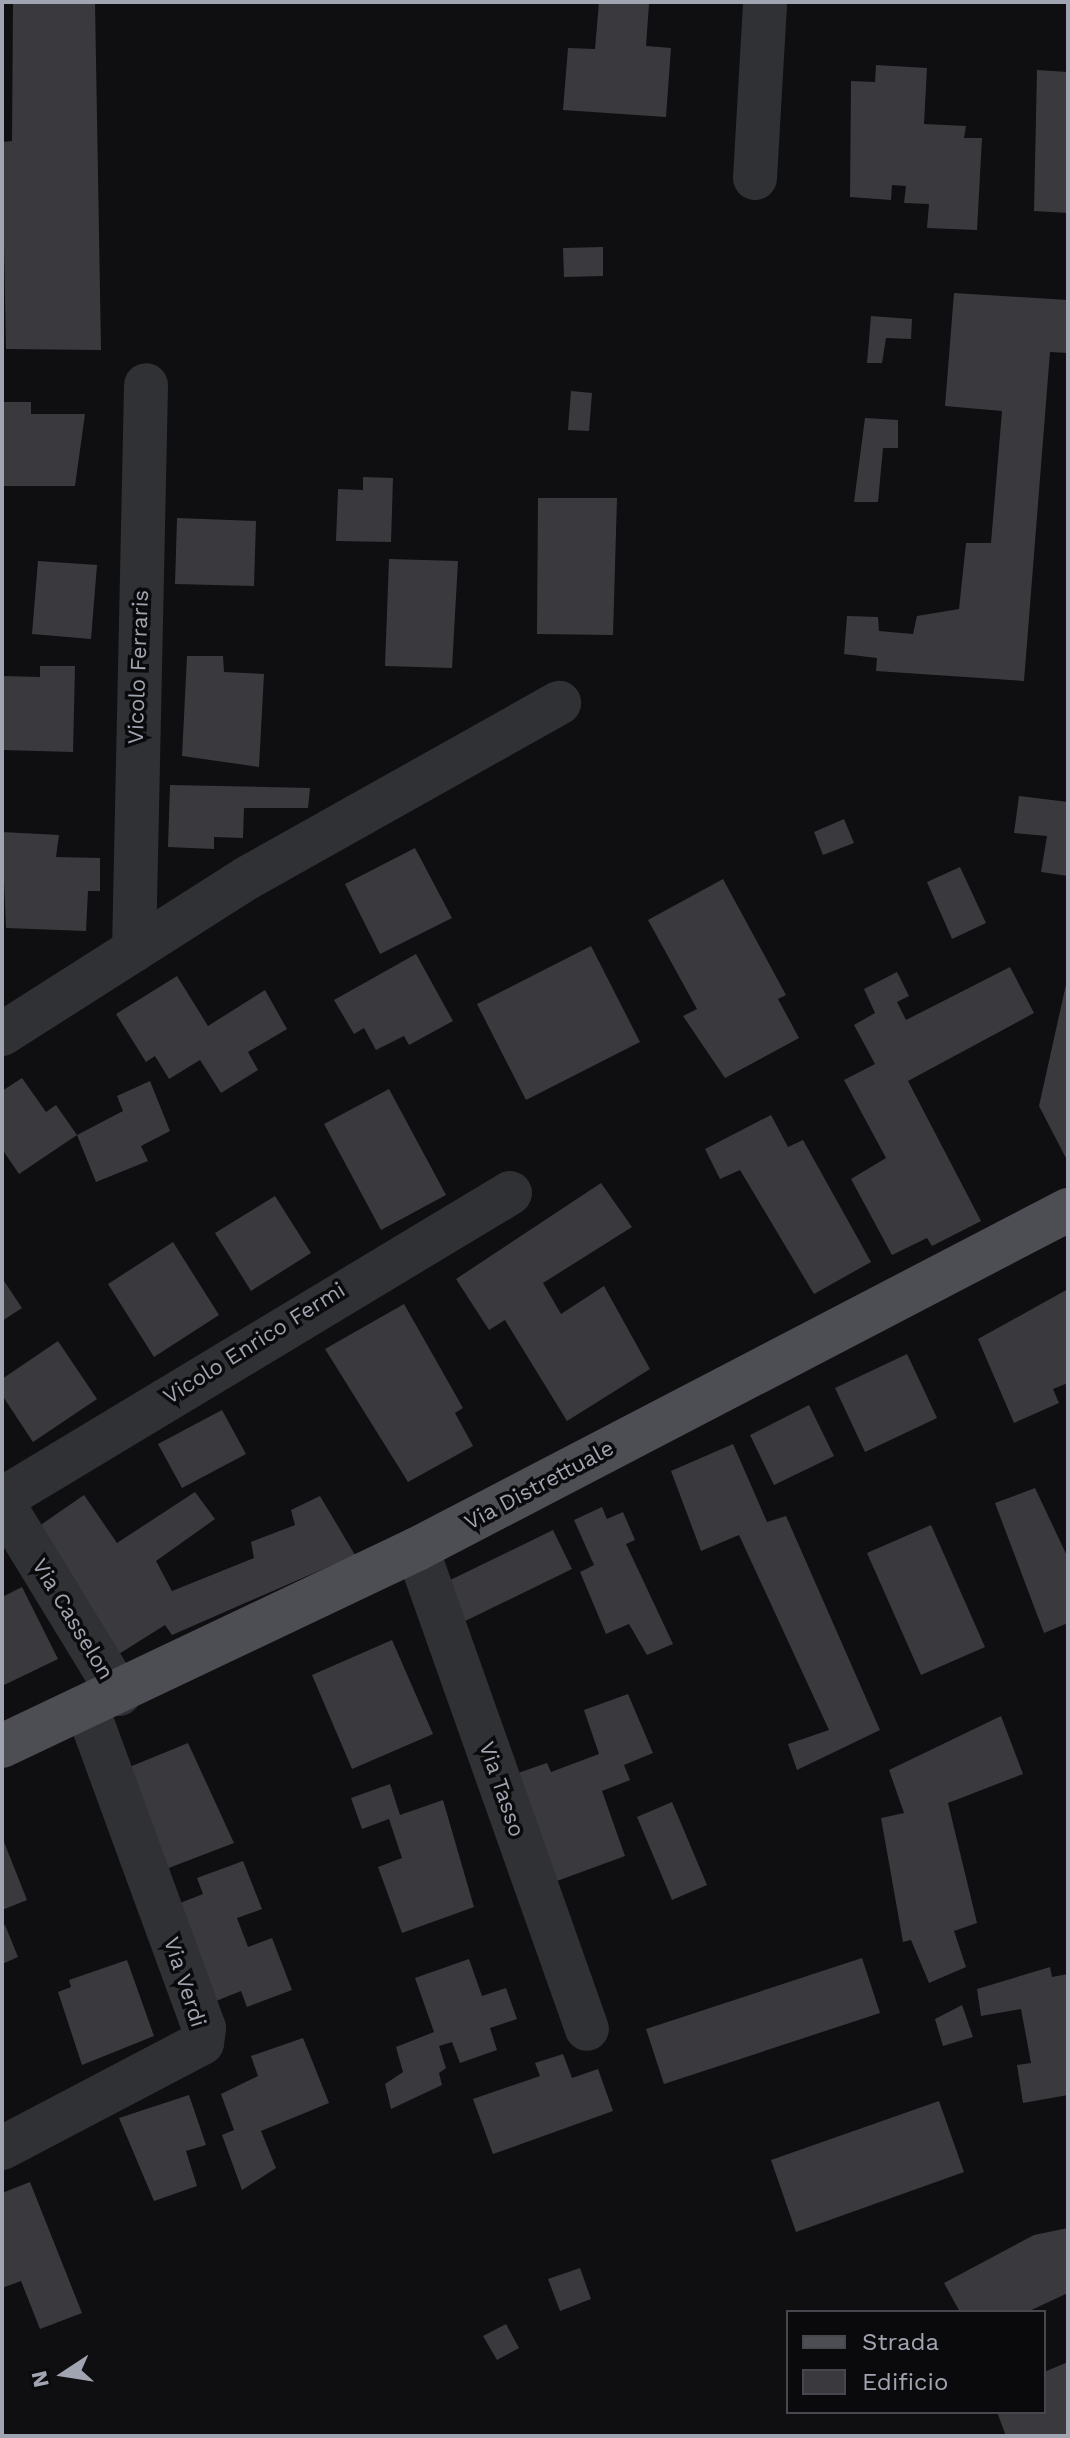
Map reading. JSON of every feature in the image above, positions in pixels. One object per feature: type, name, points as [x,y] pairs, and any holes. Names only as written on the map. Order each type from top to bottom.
[{"type":"main road","name":"Via Distrettuale","points":[[2,1746],[103,1702],[417,1549],[1068,1210]]},
{"type":"street","points":[[755,178],[765,2]]},
{"type":"street","name":"Vicolo Ferraris","points":[[134,950],[146,385]]},
{"type":"street","points":[[2,1034],[134,950],[559,703]]},
{"type":"street","name":"Vicolo Enrico Fermi","points":[[2,1500],[510,1193]]},
{"type":"street","name":"Via Casselon","points":[[2,1500],[103,1702]]},
{"type":"street","name":"Via Tasso","points":[[417,1549],[587,2029]]},
{"type":"street","name":"Via Verdi","points":[[2,2148],[202,2043],[204,2028],[103,1702]]},
{"type":"building","points":[[13,2],[95,2],[101,350],[6,349],[2,142],[12,141]]},
{"type":"building","points":[[599,2],[649,4],[646,46],[671,48],[666,117],[563,110],[568,48],[595,49]]},
{"type":"building","points":[[876,65],[927,68],[924,124],[966,126],[964,138],[982,138],[977,230],[927,228],[929,204],[904,203],[906,186],[892,185],[891,200],[850,197],[851,81],[875,82]]},
{"type":"building","points":[[1037,70],[1068,72],[1068,213],[1034,211]]},
{"type":"building","points":[[603,247],[603,276],[564,277],[563,248]]},
{"type":"building","points":[[954,293],[1068,300],[1068,353],[1050,352],[1024,681],[876,671],[877,658],[844,654],[847,616],[878,617],[879,631],[913,634],[917,616],[959,609],[966,543],[991,543],[1002,411],[945,406]]},
{"type":"building","points":[[871,316],[912,319],[911,339],[886,338],[882,363],[867,363]]},
{"type":"building","points":[[571,391],[592,393],[589,431],[568,430]]},
{"type":"building","points":[[2,402],[31,402],[31,414],[85,414],[75,486],[2,486]]},
{"type":"building","points":[[865,418],[898,420],[898,448],[883,448],[878,502],[854,502]]},
{"type":"building","points":[[363,477],[393,478],[391,542],[336,541],[338,489],[363,490]]},
{"type":"building","points":[[538,498],[617,498],[613,635],[537,634]]},
{"type":"building","points":[[177,518],[256,521],[254,586],[175,584]]},
{"type":"building","points":[[389,559],[458,561],[452,668],[385,666]]},
{"type":"building","points":[[38,561],[97,565],[91,639],[32,634]]},
{"type":"building","points":[[187,656],[223,656],[224,672],[264,674],[259,767],[182,756]]},
{"type":"building","points":[[40,666],[75,666],[73,752],[2,750],[2,676],[40,677]]},
{"type":"building","points":[[170,785],[310,788],[308,808],[244,808],[243,838],[214,837],[214,849],[168,847]]},
{"type":"building","points":[[1019,796],[1068,802],[1068,876],[1041,872],[1047,836],[1014,833]]},
{"type":"building","points":[[844,819],[854,843],[823,855],[814,832]]},
{"type":"building","points":[[2,832],[59,835],[56,857],[100,858],[100,891],[88,891],[86,931],[6,928]]},
{"type":"building","points":[[415,848],[452,918],[380,954],[345,884]]},
{"type":"building","points":[[960,867],[986,923],[952,939],[927,882]]},
{"type":"building","points":[[723,879],[786,995],[778,999],[799,1038],[725,1078],[683,1016],[697,1009],[648,920]]},
{"type":"building","points":[[591,946],[640,1042],[526,1100],[477,1004]]},
{"type":"building","points":[[416,954],[453,1021],[409,1045],[404,1036],[376,1050],[364,1028],[354,1034],[334,1000]]},
{"type":"building","points":[[1010,967],[1034,1013],[908,1081],[981,1221],[932,1246],[927,1238],[892,1255],[851,1179],[886,1158],[844,1080],[875,1064],[854,1025],[875,1013],[864,989],[897,972],[909,996],[897,1002],[906,1020]]},
{"type":"building","points":[[177,976],[208,1026],[265,990],[287,1029],[248,1052],[258,1070],[221,1093],[200,1060],[169,1079],[155,1056],[146,1062],[116,1014]]},
{"type":"building","points":[[1068,980],[1068,1162],[1039,1106]]},
{"type":"building","points":[[22,1078],[46,1112],[56,1105],[77,1135],[19,1174],[2,1149],[2,1091]]},
{"type":"building","points":[[150,1081],[170,1131],[141,1146],[148,1161],[96,1182],[77,1135],[123,1111],[117,1096]]},
{"type":"building","points":[[389,1089],[446,1195],[381,1230],[324,1124]]},
{"type":"building","points":[[771,1115],[788,1147],[803,1140],[871,1262],[814,1294],[740,1170],[720,1179],[705,1149]]},
{"type":"building","points":[[601,1183],[632,1227],[543,1283],[561,1314],[604,1286],[650,1369],[567,1421],[505,1320],[489,1330],[456,1279]]},
{"type":"building","points":[[275,1196],[311,1253],[251,1291],[215,1233]]},
{"type":"building","points":[[173,1242],[219,1315],[154,1357],[108,1284]]},
{"type":"building","points":[[2,1278],[22,1308],[2,1321]]},
{"type":"building","points":[[1068,1289],[1068,1383],[1053,1389],[1059,1403],[1014,1423],[978,1339]]},
{"type":"building","points":[[404,1304],[463,1408],[455,1413],[473,1446],[408,1482],[325,1349]]},
{"type":"building","points":[[58,1341],[97,1399],[33,1442],[2,1395],[2,1379]]},
{"type":"building","points":[[907,1354],[937,1418],[865,1452],[835,1388]]},
{"type":"building","points":[[809,1405],[834,1456],[774,1485],[750,1435]]},
{"type":"building","points":[[222,1410],[246,1454],[182,1488],[158,1444]]},
{"type":"building","points":[[733,1444],[767,1522],[786,1516],[880,1730],[797,1770],[788,1744],[829,1730],[739,1535],[701,1551],[671,1471]]},
{"type":"building","points":[[1035,1488],[1068,1558],[1068,1623],[1044,1633],[995,1503]]},
{"type":"building","points":[[195,1492],[215,1519],[156,1561],[172,1591],[254,1558],[251,1542],[295,1525],[291,1510],[320,1496],[355,1555],[172,1635],[165,1625],[114,1657],[32,1531],[84,1495],[117,1543]]},
{"type":"building","points":[[602,1507],[607,1519],[623,1512],[635,1540],[626,1544],[673,1644],[647,1655],[629,1624],[606,1634],[580,1572],[594,1565],[574,1520]]},
{"type":"building","points":[[931,1525],[985,1647],[921,1675],[867,1553]]},
{"type":"building","points":[[553,1530],[572,1569],[461,1623],[442,1584]]},
{"type":"building","points":[[22,1587],[58,1659],[2,1686],[2,1597]]},
{"type":"building","points":[[392,1640],[433,1734],[352,1769],[312,1675]]},
{"type":"building","points":[[628,1694],[653,1753],[624,1765],[630,1780],[602,1791],[625,1856],[557,1881],[518,1773],[547,1763],[551,1772],[599,1754],[584,1710]]},
{"type":"building","points":[[1001,1716],[1023,1774],[948,1803],[977,1923],[954,1931],[966,1967],[929,1983],[911,1940],[903,1942],[881,1818],[904,1813],[889,1770]]},
{"type":"building","points":[[188,1743],[234,1843],[166,1869],[127,1768]]},
{"type":"building","points":[[390,1784],[400,1815],[443,1800],[474,1907],[402,1933],[378,1867],[402,1858],[389,1819],[362,1829],[351,1798]]},
{"type":"building","points":[[672,1802],[707,1885],[672,1900],[637,1817]]},
{"type":"building","points":[[2,1837],[27,1900],[2,1910]]},
{"type":"building","points":[[243,1861],[262,1909],[237,1918],[248,1947],[272,1938],[292,1990],[247,2007],[241,1991],[216,2001],[180,1903],[203,1894],[197,1878]]},
{"type":"building","points":[[5,1925],[18,1957],[2,1964],[2,1926]]},
{"type":"building","points":[[862,1958],[880,2013],[664,2084],[646,2029]]},
{"type":"building","points":[[469,1959],[482,1996],[506,1988],[517,2019],[490,2028],[497,2050],[460,2063],[452,2042],[439,2046],[446,2068],[439,2073],[442,2085],[391,2109],[385,2084],[403,2072],[396,2047],[434,2032],[415,1978]]},
{"type":"building","points":[[127,1960],[154,2036],[82,2065],[58,1992],[71,1987],[69,1980]]},
{"type":"building","points":[[1050,1967],[1052,1977],[1068,1974],[1068,2095],[1023,2103],[1017,2065],[1031,2063],[1021,2009],[981,2016],[977,1989]]},
{"type":"building","points":[[962,2005],[973,2037],[943,2046],[935,2019]]},
{"type":"building","points":[[303,2038],[329,2103],[261,2131],[276,2168],[242,2190],[222,2135],[234,2130],[221,2094],[258,2076],[251,2056]]},
{"type":"building","points":[[563,2054],[572,2078],[598,2069],[613,2111],[493,2154],[473,2099],[540,2076],[535,2063]]},
{"type":"building","points":[[189,2095],[206,2145],[186,2151],[197,2186],[154,2201],[119,2118]]},
{"type":"building","points":[[939,2101],[964,2172],[796,2232],[771,2160]]},
{"type":"building","points":[[30,2182],[82,2313],[40,2329],[21,2281],[2,2288],[2,2193]]},
{"type":"building","points":[[1068,2228],[1068,2293],[1031,2310],[959,2310],[944,2283],[1034,2235]]},
{"type":"building","points":[[580,2268],[591,2299],[560,2311],[548,2279]]},
{"type":"building","points":[[506,2324],[519,2348],[497,2360],[483,2336]]},
{"type":"building","points":[[1068,2362],[1068,2434],[1006,2436],[998,2414],[1046,2414],[1046,2371]]}]
